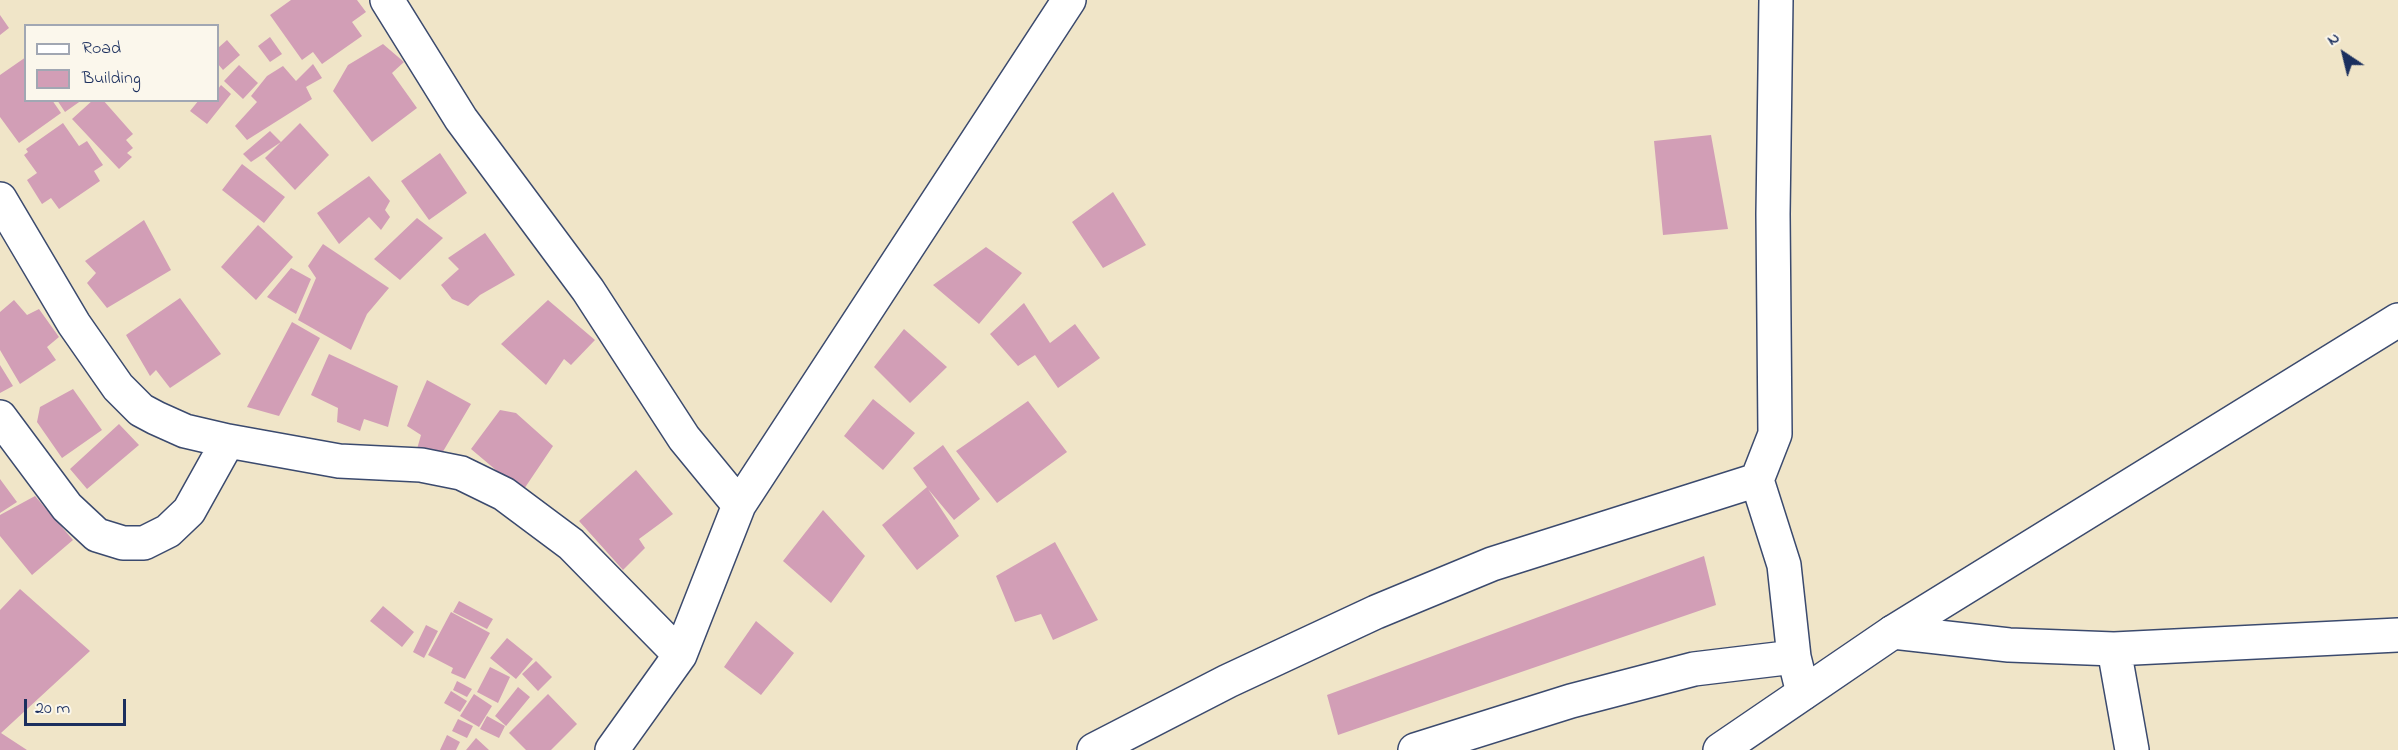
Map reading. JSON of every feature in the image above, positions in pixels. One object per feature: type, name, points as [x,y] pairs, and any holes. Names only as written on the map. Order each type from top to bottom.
[{"type":"main road","points":[[387,0],[460,119],[588,291],[684,438],[739,505]]},
{"type":"main road","points":[[1776,0],[1786,215],[1775,434],[1757,480],[1784,565],[1794,657],[1803,693]]},
{"type":"main road","points":[[612,750],[680,655],[739,505],[1065,2]]},
{"type":"main road","points":[[0,199],[74,324],[118,387],[141,410],[185,430],[228,441],[339,461],[421,465],[461,473],[504,494],[571,544],[680,655]]},
{"type":"main road","points":[[1720,750],[1893,632],[2398,320]]},
{"type":"main road","points":[[0,417],[67,507],[97,535],[123,543],[144,543],[168,531],[189,511],[228,441]]},
{"type":"main road","points":[[1094,750],[1376,612],[1492,564],[1757,480]]},
{"type":"main road","points":[[1893,632],[2009,645],[2114,649],[2398,635]]},
{"type":"main road","points":[[2114,649],[2132,750]]},
{"type":"main road","points":[[1415,750],[1571,702],[1694,669],[1794,657]]},
{"type":"building","points":[[291,0],[357,0],[366,12],[352,22],[362,36],[322,64],[313,52],[302,60],[270,15]]},
{"type":"building","points":[[0,15],[9,28],[0,35]]},
{"type":"building","points":[[270,37],[282,54],[270,62],[258,46]]},
{"type":"building","points":[[227,40],[240,55],[223,70],[219,65],[219,47]]},
{"type":"building","points":[[383,44],[404,62],[392,73],[417,108],[372,142],[333,91],[348,65]]},
{"type":"building","points":[[24,58],[24,102],[53,102],[61,113],[19,143],[0,117],[0,75]]},
{"type":"building","points":[[313,64],[322,78],[306,87],[312,99],[247,140],[235,126],[257,102],[251,96],[267,76],[283,66],[296,81]]},
{"type":"building","points":[[239,65],[258,83],[243,99],[224,81]]},
{"type":"building","points":[[221,85],[231,94],[207,124],[190,111],[197,102],[219,102]]},
{"type":"building","points":[[58,102],[79,102],[65,112]]},
{"type":"building","points":[[91,102],[105,102],[133,134],[126,140],[133,148],[127,153],[132,157],[119,169],[72,119]]},
{"type":"building","points":[[63,123],[79,146],[87,141],[103,165],[94,171],[100,181],[59,209],[51,198],[42,204],[27,180],[37,173],[24,155],[28,152],[26,149]]},
{"type":"building","points":[[300,123],[329,155],[295,190],[265,158]]},
{"type":"building","points":[[270,131],[281,142],[251,162],[243,154]]},
{"type":"building","points":[[1711,135],[1728,229],[1663,235],[1654,141]]},
{"type":"building","points":[[440,153],[467,193],[429,220],[401,181]]},
{"type":"building","points":[[242,164],[285,197],[264,223],[222,190]]},
{"type":"building","points":[[369,176],[390,201],[385,210],[390,217],[381,230],[369,217],[339,244],[317,213]]},
{"type":"building","points":[[1113,192],[1146,245],[1103,268],[1072,222]]},
{"type":"building","points":[[417,218],[443,238],[400,280],[374,259]]},
{"type":"building","points":[[144,220],[171,270],[107,308],[87,283],[96,273],[85,261]]},
{"type":"building","points":[[258,225],[293,257],[256,300],[221,267]]},
{"type":"building","points":[[485,233],[515,275],[480,295],[468,306],[452,299],[441,285],[459,269],[448,258]]},
{"type":"building","points":[[323,244],[389,288],[367,314],[351,350],[298,320],[316,278],[308,266]]},
{"type":"building","points":[[986,247],[1022,273],[979,324],[933,285]]},
{"type":"building","points":[[291,268],[311,279],[296,314],[267,297]]},
{"type":"building","points":[[180,298],[221,354],[170,388],[156,370],[150,376],[126,335]]},
{"type":"building","points":[[14,300],[27,315],[39,309],[59,337],[47,347],[56,360],[20,384],[0,350],[0,312]]},
{"type":"building","points":[[548,300],[595,340],[571,365],[564,359],[546,385],[501,344]]},
{"type":"building","points":[[1024,303],[1050,343],[1075,324],[1100,358],[1058,388],[1035,355],[1018,366],[990,334]]},
{"type":"building","points":[[292,322],[320,338],[279,416],[247,407]]},
{"type":"building","points":[[904,329],[947,367],[910,403],[874,367]]},
{"type":"building","points":[[329,354],[398,386],[388,427],[364,419],[360,431],[337,422],[338,408],[311,395]]},
{"type":"building","points":[[0,365],[13,386],[0,393]]},
{"type":"building","points":[[427,380],[471,404],[438,460],[417,449],[421,435],[407,426]]},
{"type":"building","points":[[73,389],[102,430],[62,458],[37,422],[40,407]]},
{"type":"building","points":[[873,399],[915,433],[883,470],[844,436]]},
{"type":"building","points":[[1028,401],[1067,452],[997,503],[956,451]]},
{"type":"building","points":[[500,410],[516,413],[553,446],[522,492],[471,449]]},
{"type":"building","points":[[119,424],[139,445],[87,489],[70,469]]},
{"type":"building","points":[[943,445],[980,499],[954,520],[928,489],[959,536],[917,570],[882,525],[927,487],[913,468]]},
{"type":"building","points":[[636,470],[673,514],[639,539],[645,548],[623,570],[579,521]]},
{"type":"building","points":[[0,479],[17,502],[0,513]]},
{"type":"building","points":[[35,496],[73,540],[32,575],[0,536],[0,515]]},
{"type":"building","points":[[823,510],[865,556],[831,603],[783,561]]},
{"type":"building","points":[[1055,542],[1098,620],[1053,640],[1041,614],[1015,622],[996,576]]},
{"type":"building","points":[[1704,556],[1716,605],[1338,735],[1327,695]]},
{"type":"building","points":[[20,589],[90,651],[1,733],[27,750],[0,750],[0,610]]},
{"type":"building","points":[[459,601],[493,619],[487,629],[453,612]]},
{"type":"building","points":[[383,606],[414,632],[402,647],[370,621]]},
{"type":"building","points":[[451,612],[490,633],[465,679],[451,673],[453,668],[428,655]]},
{"type":"building","points":[[756,621],[794,653],[761,695],[724,667]]},
{"type":"building","points":[[426,625],[438,631],[424,658],[413,652]]},
{"type":"building","points":[[507,638],[533,659],[516,679],[490,658]]},
{"type":"building","points":[[536,661],[552,677],[538,691],[522,674]]},
{"type":"building","points":[[490,667],[510,677],[498,703],[477,692]]},
{"type":"building","points":[[457,681],[472,689],[467,697],[453,690]]},
{"type":"building","points":[[518,687],[530,697],[506,726],[495,716]]},
{"type":"building","points":[[451,691],[467,701],[460,712],[444,703]]},
{"type":"building","points":[[474,694],[492,706],[479,727],[460,716]]},
{"type":"building","points":[[548,694],[577,724],[551,750],[526,750],[509,733]]},
{"type":"building","points":[[487,716],[505,726],[499,738],[480,729]]},
{"type":"building","points":[[458,719],[473,726],[467,738],[452,731]]},
{"type":"building","points":[[447,735],[460,742],[456,750],[440,750]]},
{"type":"building","points":[[476,738],[489,750],[466,750]]}]
